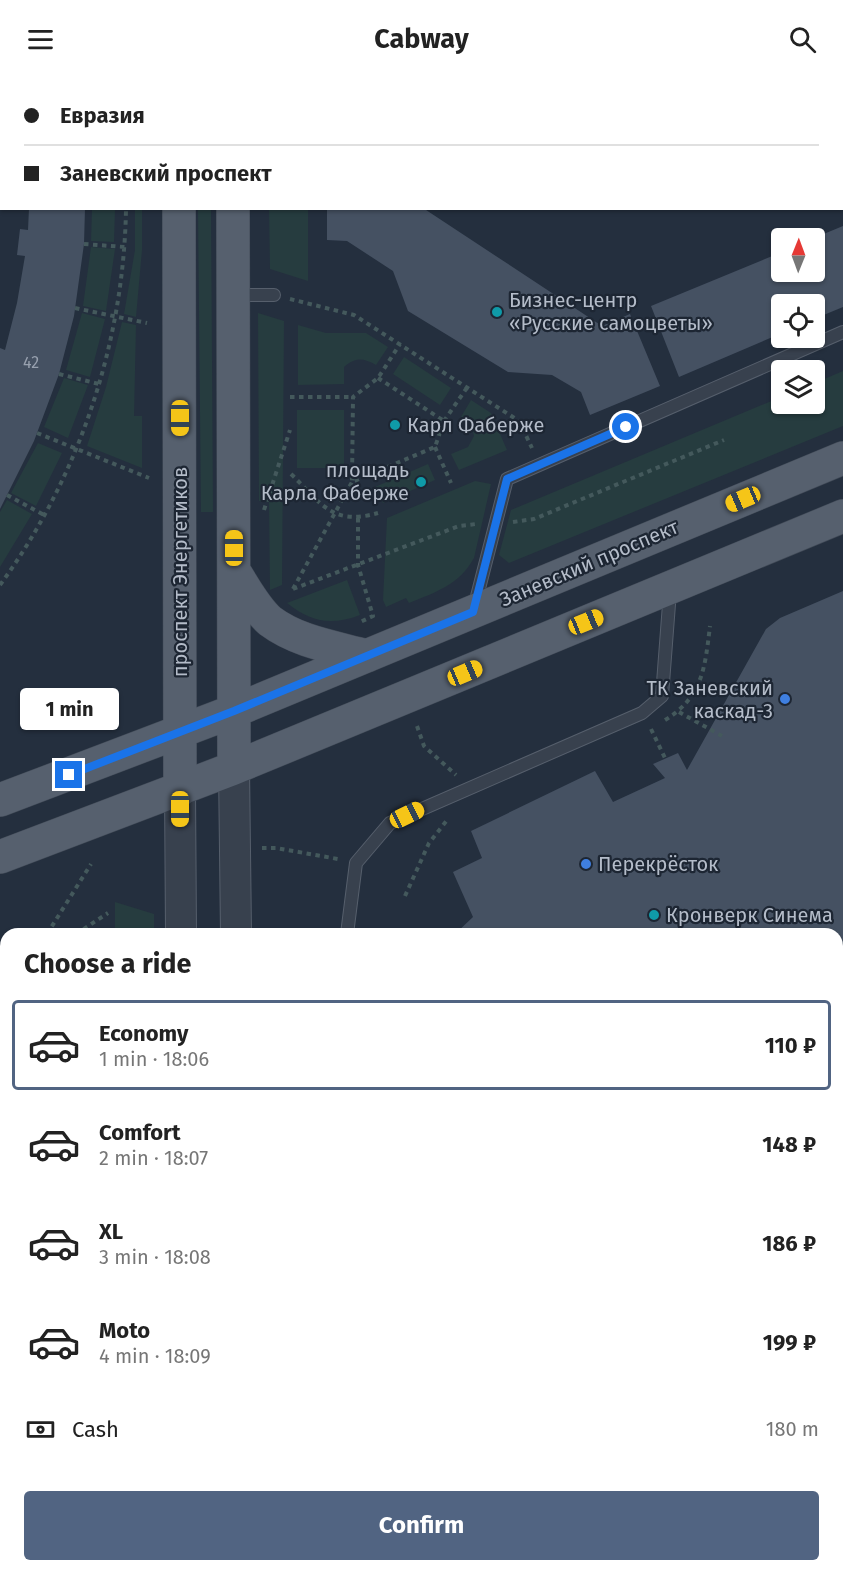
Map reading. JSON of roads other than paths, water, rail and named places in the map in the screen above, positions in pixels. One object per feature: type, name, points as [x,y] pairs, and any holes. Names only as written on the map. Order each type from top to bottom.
[{"type":"main road","name":"проспект Энергетиков","points":[[179,210],[180,790]]},
{"type":"main road","points":[[233,210],[234,768]]},
{"type":"main road","name":"Заневский проспект","points":[[0,800],[180,733],[843,458]]},
{"type":"main road","points":[[0,857],[180,790],[843,516]]},
{"type":"main road","points":[[234,571],[269,620],[304,640],[367,656]]},
{"type":"street","points":[[234,768],[236,928]]},
{"type":"street","name":"проспект Энергетиков","points":[[180,790],[181,928]]},
{"type":"lane","points":[[233,295],[274,295]]},
{"type":"lane","points":[[473,612],[507,479],[843,332]]},
{"type":"lane","points":[[348,928],[356,862],[390,823],[642,713],[662,696],[670,587]]},
{"type":"place","name":"Бизнес-центр «Русские самоцветы»","points":[[497,312]]},
{"type":"place","name":"Карл Фаберже","points":[[395,425]]},
{"type":"place","name":"площадь Карла Фаберже","points":[[421,482]]},
{"type":"place","name":"ТК Заневский каскад-3","points":[[785,699]]},
{"type":"place","name":"Перекрёсток","points":[[586,864]]},
{"type":"place","name":"Кронверк Синема","points":[[654,915]]}]
